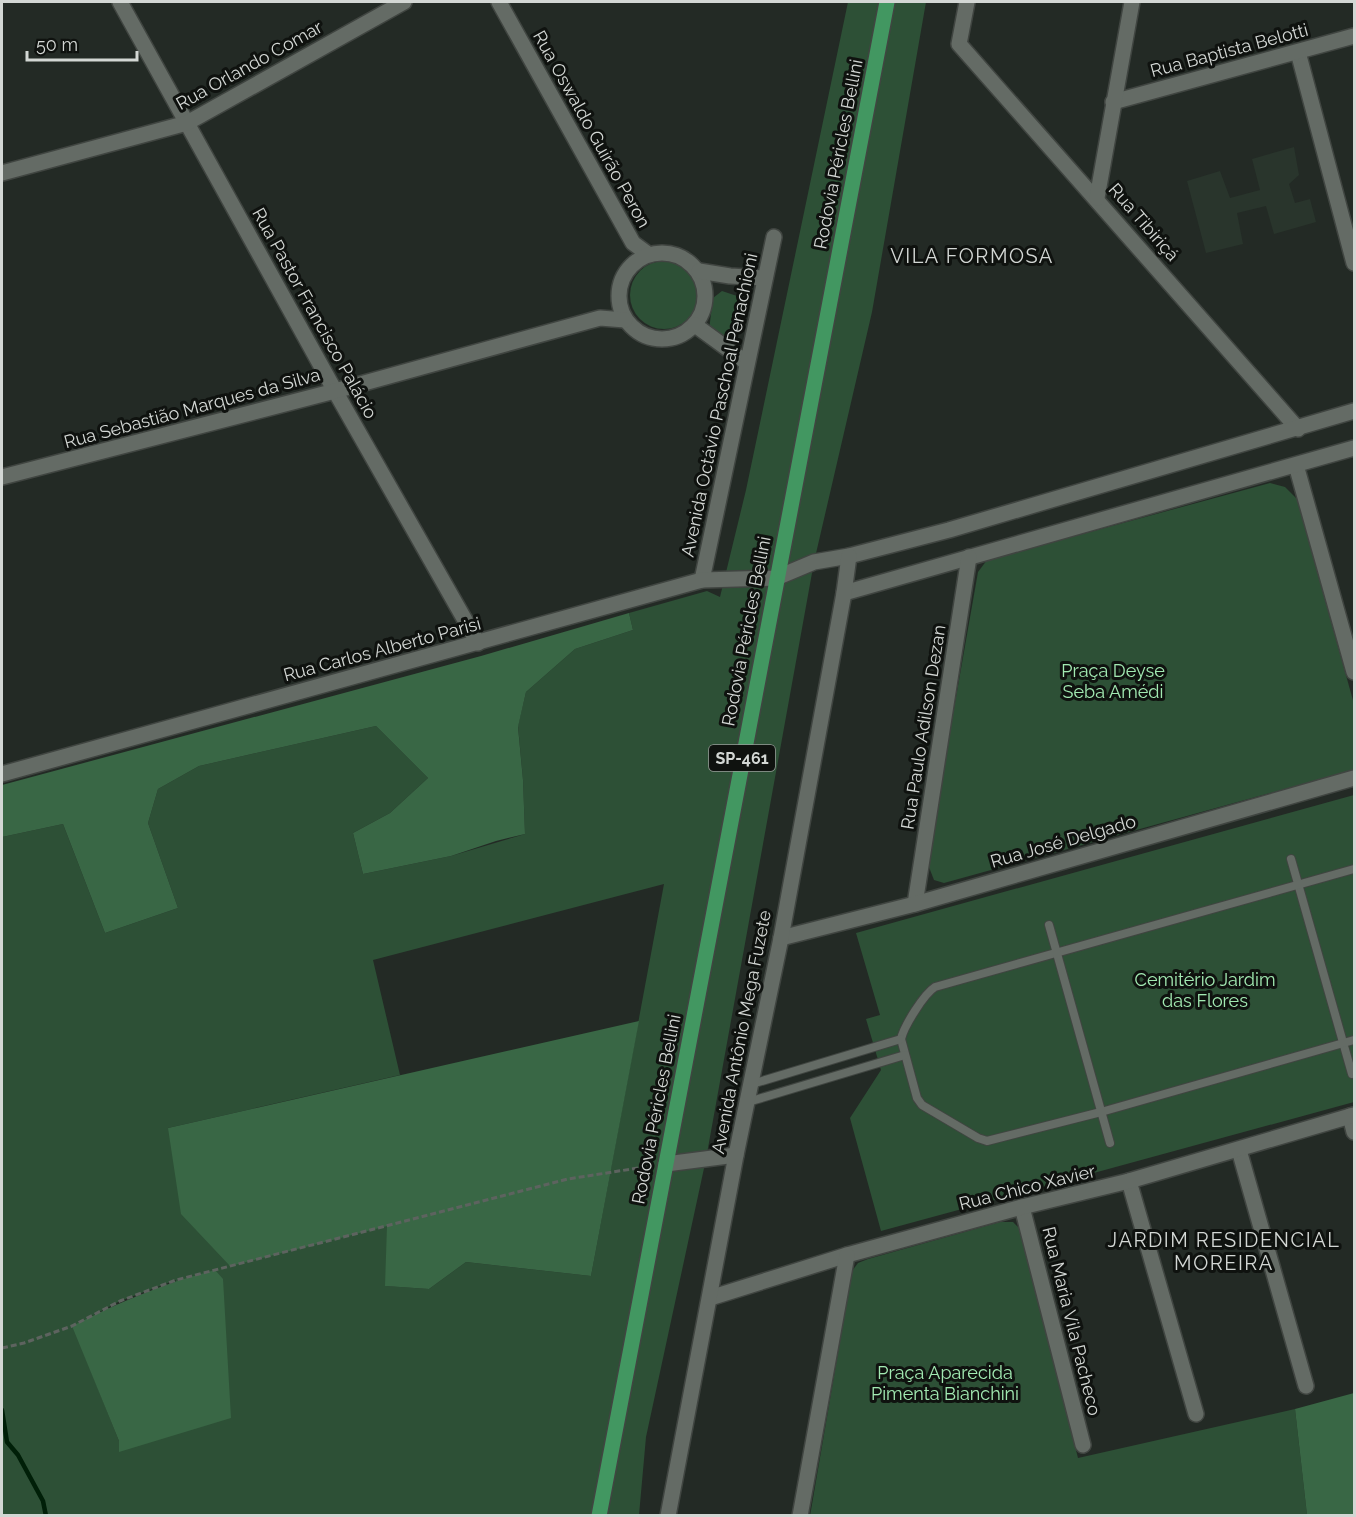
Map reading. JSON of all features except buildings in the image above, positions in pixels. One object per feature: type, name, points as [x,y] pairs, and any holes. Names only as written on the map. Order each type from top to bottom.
[{"type":"main road","name":"Rodovia Péricles Bellini","points":[[599,1515],[887,2]]},
{"type":"street","name":"Rua Pastor Francisco Palácio","points":[[120,2],[335,391],[478,643]]},
{"type":"street","name":"Rua Orlando Comar","points":[[2,173],[187,123],[404,2]]},
{"type":"street","name":"Rua Oswaldo Guirão Peron","points":[[499,2],[633,243],[648,254]]},
{"type":"street","name":"Rua Tibiriçá","points":[[967,2],[959,44],[1097,198],[1298,429]]},
{"type":"street","points":[[1097,198],[1132,2]]},
{"type":"street","name":"Rua Baptista Belotti","points":[[1113,102],[1354,36]]},
{"type":"street","points":[[1298,52],[1354,263]]},
{"type":"street","name":"Avenida Octávio Paschoal Penachioni","points":[[702,580],[774,237]]},
{"type":"street","name":"Rua Oswaldo Guirão Peron","points":[[633,243],[633,263]]},
{"type":"street","points":[[667,252],[685,258],[699,271],[704,284],[706,299],[695,325],[682,334],[667,339],[651,338],[636,332],[625,320],[618,301],[621,280],[633,263],[648,254],[667,252]]},
{"type":"street","points":[[699,271],[765,278]]},
{"type":"street","name":"Rua Sebastião Marques da Silva","points":[[600,318],[618,301]]},
{"type":"street","name":"Rua Sebastião Marques da Silva","points":[[2,477],[335,391],[600,318],[625,320]]},
{"type":"street","points":[[695,325],[747,363]]},
{"type":"street","points":[[776,578],[814,562],[849,556],[949,530],[1354,411]]},
{"type":"street","points":[[844,593],[1354,448]]},
{"type":"street","points":[[1296,465],[1354,672]]},
{"type":"street","name":"Avenida Antônio Mega Fuzete","points":[[668,1515],[736,1155],[780,938],[849,556]]},
{"type":"street","name":"Rua Paulo Adilson Dezan","points":[[915,904],[969,557]]},
{"type":"street","name":"Rua Carlos Alberto Parisi","points":[[2,774],[702,580],[776,578]]},
{"type":"street","name":"Rua José Delgado","points":[[780,938],[915,904],[1354,778]]},
{"type":"street","points":[[1352,1115],[1354,1132]]},
{"type":"street","name":"Rua Chico Xavier","points":[[710,1298],[847,1255],[1022,1207],[1129,1181],[1352,1115]]},
{"type":"street","points":[[1239,1150],[1306,1386]]},
{"type":"street","points":[[666,1164],[736,1155]]},
{"type":"street","points":[[1129,1181],[1196,1414]]},
{"type":"street","name":"Rua Maria Vila Pacheco","points":[[1022,1207],[1083,1445]]},
{"type":"street","points":[[800,1515],[847,1255]]},
{"type":"lane","points":[[1291,859],[1352,1074]]},
{"type":"lane","points":[[1354,868],[930,990],[904,1030],[901,1039],[917,1098],[922,1105],[978,1138],[987,1140],[1101,1112],[1354,1040]]},
{"type":"lane","points":[[1049,925],[1110,1143]]},
{"type":"lane","points":[[752,1084],[901,1039]]},
{"type":"lane","points":[[748,1102],[905,1055]]},
{"type":"path","points":[[2,1348],[24,1343],[72,1326],[120,1301],[176,1280],[568,1179],[666,1164]]},
{"type":"shaded area","points":[[1294,147],[1299,175],[1289,184],[1295,203],[1310,199],[1316,222],[1274,234],[1266,206],[1237,213],[1243,244],[1206,253],[1187,181],[1220,171],[1230,198],[1260,190],[1252,159]]},
{"type":"green space","points":[[848,2],[926,2],[872,312],[814,562],[706,1159],[646,1437],[639,1515],[2,1515],[2,837],[63,824],[105,933],[178,908],[148,823],[158,789],[199,766],[376,726],[428,778],[390,813],[353,833],[363,874],[451,856],[525,834],[518,726],[526,692],[575,649],[633,630],[629,613],[707,591],[720,597],[746,490]],"holes":[[[664,884],[591,1276],[466,1262],[429,1289],[386,1286],[388,1226],[168,1128],[400,1075],[373,960]],[[176,1280],[119,1451],[119,1441],[73,1326],[120,1301]]]},
{"type":"green space","points":[[664,261],[677,264],[688,271],[695,282],[698,295],[695,308],[688,319],[677,326],[664,329],[651,326],[640,319],[633,308],[630,295],[633,282],[640,271],[651,264]]},
{"type":"green space","points":[[722,291],[737,296],[745,305],[745,314],[740,329],[731,337],[725,338],[709,330],[713,298]]},
{"type":"green space","name":"Praça Deyse Seba Amédi","points":[[1270,483],[1285,487],[1297,499],[1354,704],[1354,770],[944,883],[934,880],[927,862],[978,572],[987,560]]},
{"type":"green space","points":[[629,613],[633,630],[575,649],[526,692],[518,727],[525,834],[451,856],[363,874],[353,833],[390,813],[428,778],[376,726],[199,766],[158,789],[148,823],[178,908],[105,933],[63,824],[2,837],[2,785],[481,656]]},
{"type":"green space","name":"Cemitério Jardim das Flores","points":[[1354,795],[1354,1102],[881,1231],[850,1118],[881,1070],[866,1019],[880,1015],[856,933]]},
{"type":"green space","points":[[639,1021],[591,1276],[466,1262],[429,1289],[385,1286],[387,1226],[230,1266],[181,1214],[168,1128]]},
{"type":"green space","name":"Praça Aparecida Pimenta Bianchini","points":[[1000,1222],[1013,1222],[1020,1229],[1078,1458],[1295,1409],[1307,1515],[810,1516],[852,1271],[858,1263],[868,1259]]},
{"type":"green space","points":[[215,1270],[223,1279],[231,1418],[119,1452],[119,1441],[72,1326],[142,1294]]},
{"type":"green space","points":[[1354,1393],[1354,1515],[1307,1515],[1295,1409]]},
{"type":"waterway","points":[[2,1410],[7,1442],[18,1455],[43,1501],[46,1516]]},
{"type":"district","name":"VILA FORMOSA","points":[[972,256]]},
{"type":"district","name":"JARDIM RESIDENCIAL MOREIRA","points":[[1224,1252]]}]
